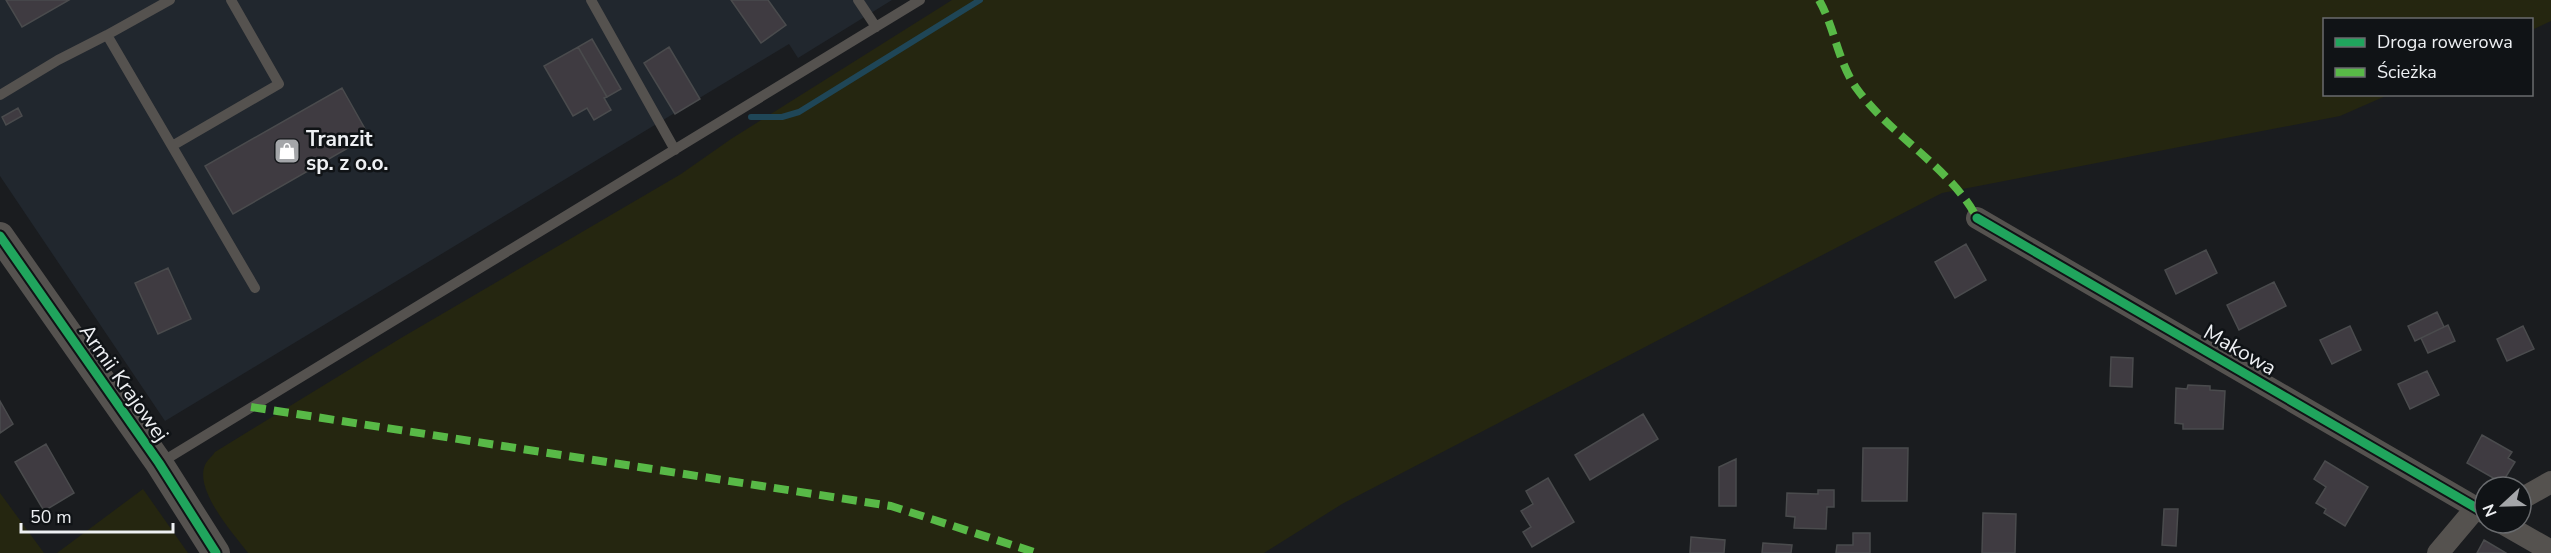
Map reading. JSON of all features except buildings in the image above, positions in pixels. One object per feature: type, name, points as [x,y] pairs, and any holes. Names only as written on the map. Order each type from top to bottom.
[{"type":"street","name":"Makowa","points":[[1977,218],[2473,506]]},
{"type":"street","name":"Armii Krajowej","points":[[0,236],[159,463],[216,553]]},
{"type":"street","name":"Armii Krajowej","points":[[159,463],[212,518],[237,553]]},
{"type":"street","points":[[2533,492],[2551,482]]},
{"type":"street","points":[[2438,553],[2473,519]]},
{"type":"street","points":[[2523,535],[2551,551]]},
{"type":"lane","points":[[0,95],[58,60],[170,0]]},
{"type":"lane","points":[[172,146],[279,84],[231,0]]},
{"type":"lane","points":[[591,0],[675,150]]},
{"type":"lane","points":[[858,0],[876,27]]},
{"type":"lane","points":[[159,463],[921,0]]},
{"type":"lane","points":[[107,35],[255,288]]},
{"type":"shaded area","points":[[0,0],[892,0],[798,58],[789,44],[165,421],[0,176]]},
{"type":"green space","points":[[952,0],[2551,0],[2551,21],[2533,30],[2533,18],[2323,18],[2323,96],[2386,96],[2340,116],[1942,193],[1342,504],[1264,553],[248,553],[216,510],[205,485],[203,473],[206,463],[215,452],[401,338],[681,174],[731,139]]},
{"type":"green space","points":[[143,489],[188,553],[57,553]]},
{"type":"green space","points":[[0,493],[44,553],[0,553]]},
{"type":"waterway","points":[[751,117],[782,117],[799,112],[980,0]]},
{"type":"marked path","points":[[1819,0],[1845,68],[1857,89],[1886,122],[1952,183],[1977,218]]},
{"type":"marked path","points":[[251,407],[891,506],[1037,553]]},
{"type":"cycle path","points":[[1977,218],[2473,506]]},
{"type":"cycle path","points":[[0,236],[159,463],[216,553]]},
{"type":"place","name":"Tranzit sp. z o.o.","points":[[287,151]]}]
